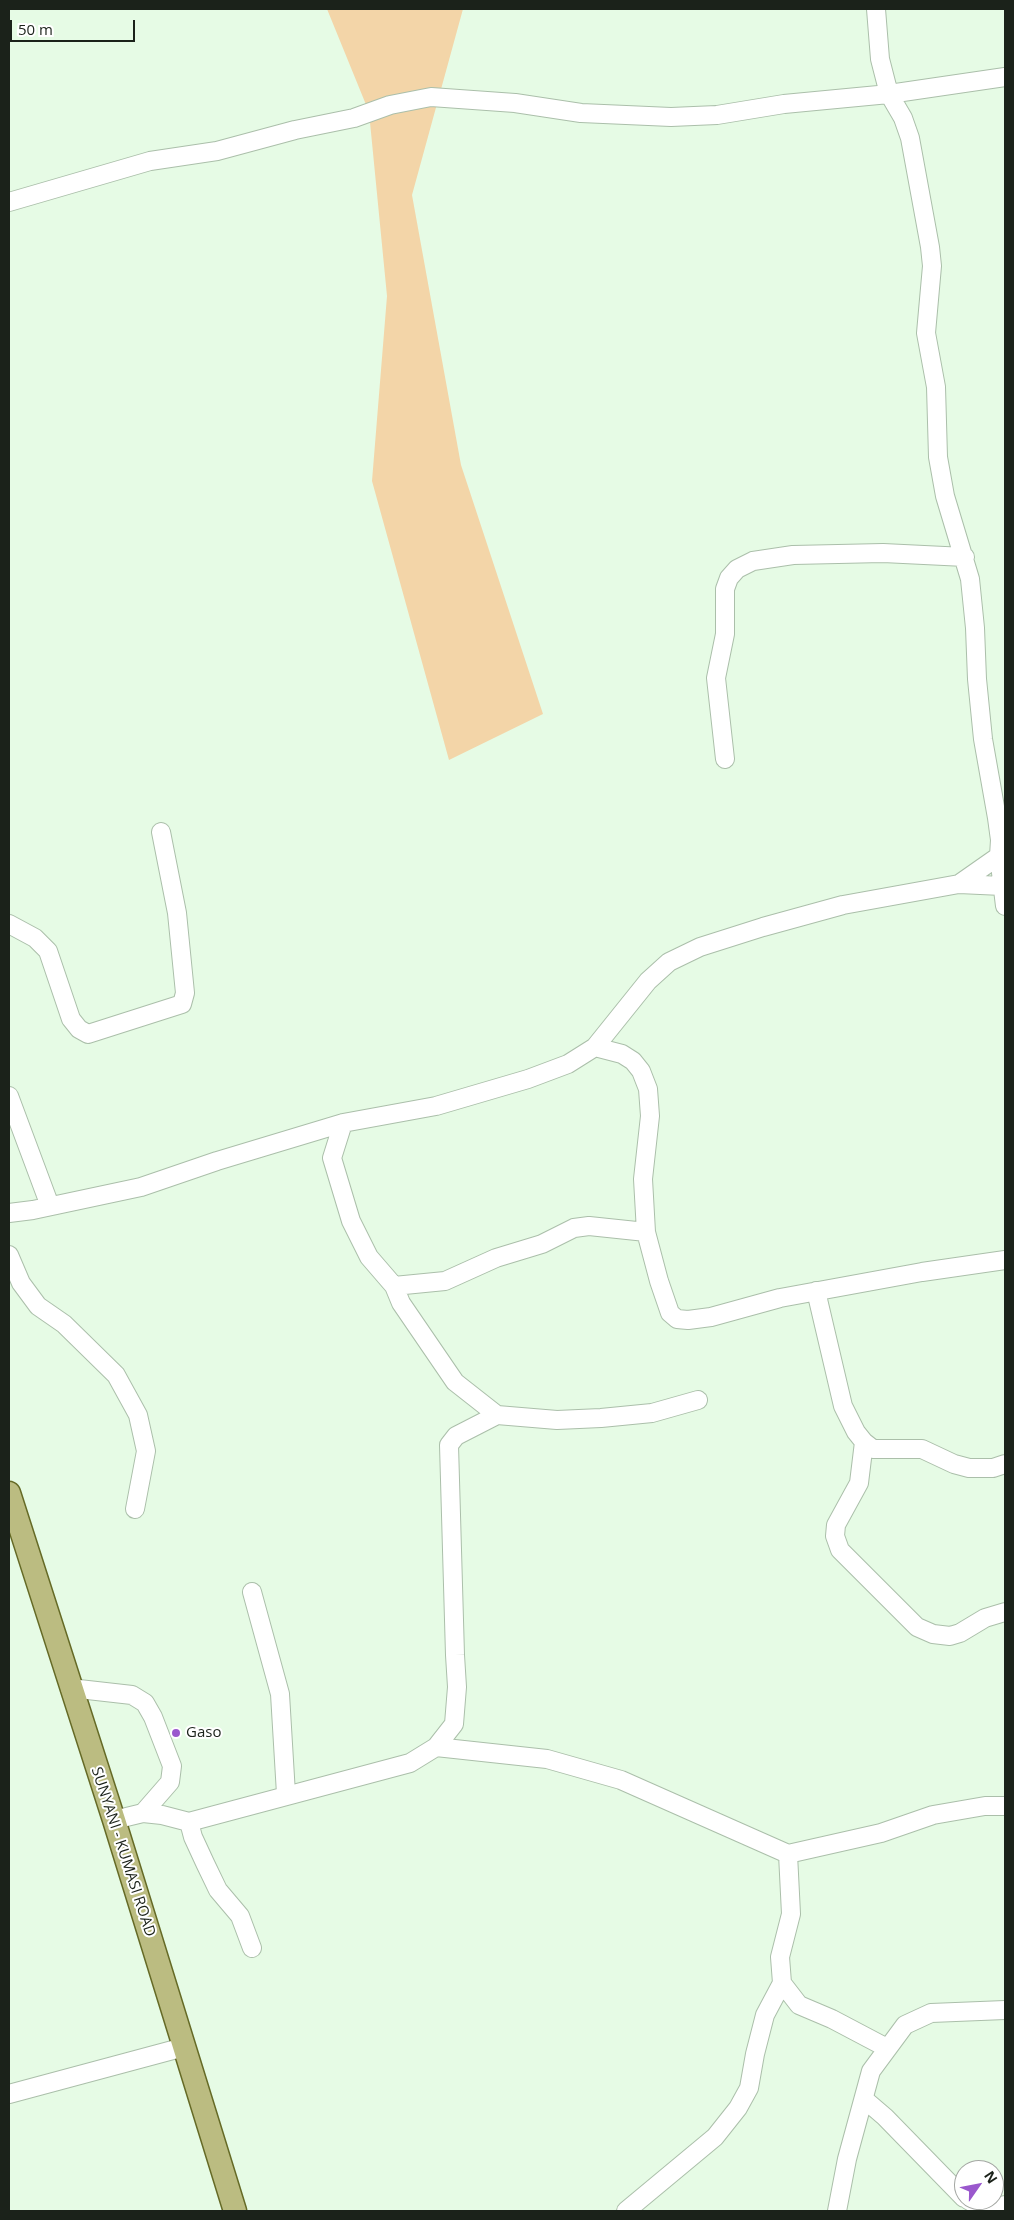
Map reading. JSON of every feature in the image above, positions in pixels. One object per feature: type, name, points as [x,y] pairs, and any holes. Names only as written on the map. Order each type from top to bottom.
[{"type":"main road","name":"SUNYANI - KUMASI ROAD","points":[[9,1493],[70,1688],[114,1820],[235,2211]]},
{"type":"street","points":[[876,9],[880,59],[889,94],[903,118],[910,138],[920,187],[932,266],[926,333],[936,387],[938,458],[945,496],[965,557],[975,628],[977,679],[983,739],[1001,845],[1002,886],[1005,906]]},
{"type":"street","points":[[9,202],[150,161],[217,151],[295,130],[354,118],[390,104],[431,97],[515,103],[581,113],[671,117],[717,115],[784,104],[889,94],[1005,77]]},
{"type":"street","points":[[725,758],[716,678],[725,634],[726,589],[730,578],[737,569],[753,561],[793,555],[883,553],[965,557]]},
{"type":"street","points":[[9,924],[35,938],[48,952],[71,1019],[79,1029],[88,1034],[182,1004],[185,994],[177,913],[160,832]]},
{"type":"street","points":[[959,884],[1001,845]]},
{"type":"street","points":[[9,1212],[50,1206],[141,1187],[216,1160],[344,1123],[436,1106],[528,1079],[568,1064],[595,1047],[648,981],[669,962],[700,948],[843,905],[959,884],[1002,886]]},
{"type":"street","points":[[595,1047],[622,1054],[633,1061],[641,1071],[648,1088],[650,1116],[642,1195],[646,1232],[664,1297],[670,1313],[677,1319],[688,1320],[711,1317],[780,1298],[922,1272],[1005,1260]]},
{"type":"street","points":[[9,1096],[50,1206]]},
{"type":"street","points":[[344,1123],[332,1158],[348,1212],[369,1257],[394,1286],[401,1303],[454,1382],[497,1415]]},
{"type":"street","points":[[394,1286],[445,1281],[496,1258],[542,1244],[574,1228],[589,1226],[646,1232]]},
{"type":"street","points":[[9,1255],[21,1283],[38,1306],[64,1324],[116,1376],[138,1414],[146,1450],[135,1509]]},
{"type":"street","points":[[816,1292],[844,1406],[856,1432],[864,1442],[873,1449],[922,1449],[954,1464],[969,1468],[993,1468],[1005,1464]]},
{"type":"street","points":[[114,1820],[143,1813],[162,1814],[189,1822],[286,1794],[410,1763],[436,1747],[454,1724],[457,1687],[454,1655],[450,1445],[456,1436],[497,1415],[557,1420],[601,1418],[652,1413],[698,1400]]},
{"type":"street","points":[[864,1442],[859,1483],[836,1525],[835,1536],[840,1550],[918,1626],[933,1634],[950,1636],[960,1633],[986,1618],[1005,1612]]},
{"type":"street","points":[[252,1592],[280,1694],[286,1794]]},
{"type":"street","points":[[70,1688],[132,1695],[145,1703],[153,1717],[172,1766],[170,1782],[143,1813]]},
{"type":"street","points":[[436,1747],[547,1759],[621,1780],[788,1854],[832,1842],[881,1833],[932,1815],[985,1806],[1005,1806]]},
{"type":"street","points":[[189,1822],[193,1837],[218,1890],[240,1916],[252,1948]]},
{"type":"street","points":[[626,2211],[715,2137],[738,2108],[749,2088],[754,2054],[765,2015],[782,1983],[780,1957],[791,1914],[788,1854]]},
{"type":"street","points":[[782,1983],[799,2005],[832,2019],[887,2048]]},
{"type":"street","points":[[837,2211],[847,2159],[871,2071],[905,2025],[932,2013],[1005,2010]]},
{"type":"street","points":[[9,2094],[184,2047]]},
{"type":"street","points":[[864,2099],[954,2188]]},
{"type":"shaded area","points":[[327,9],[463,9],[412,195],[461,465],[543,714],[449,760],[372,481],[387,296],[369,112]]},
{"type":"place","name":"Gaso","points":[[176,1733]]}]
